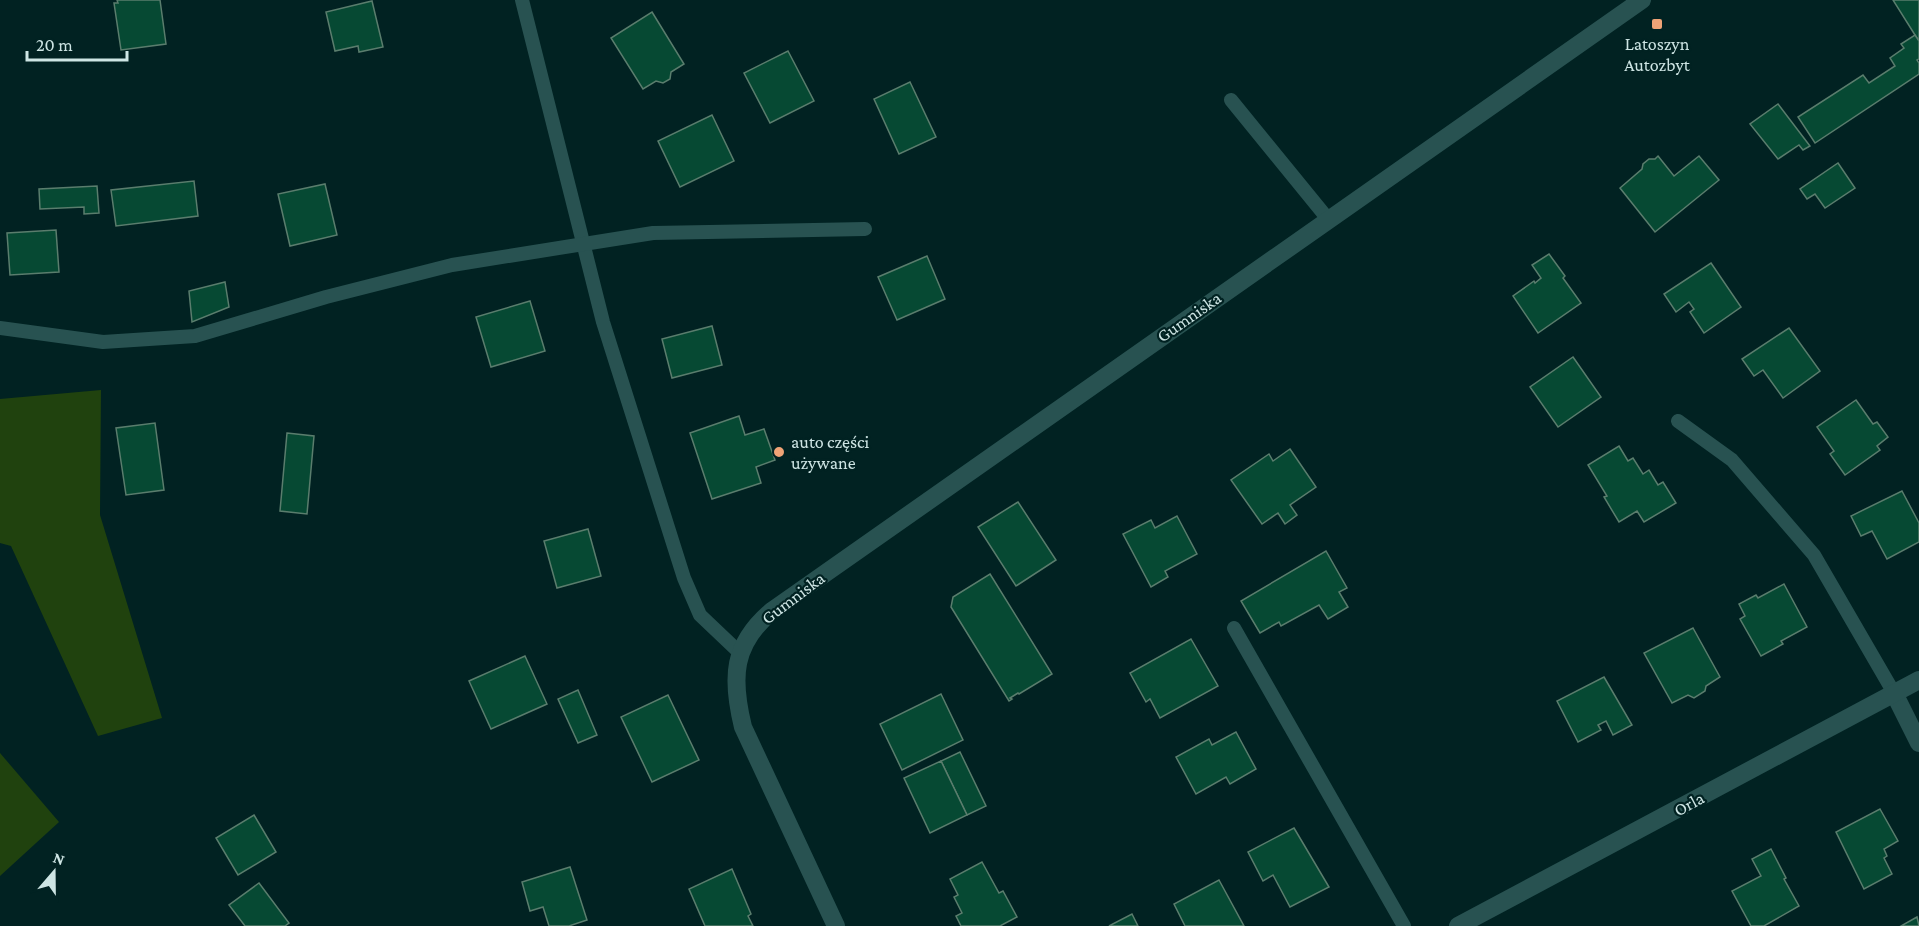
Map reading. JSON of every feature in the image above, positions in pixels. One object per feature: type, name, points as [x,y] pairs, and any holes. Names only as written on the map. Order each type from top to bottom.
[{"type":"street","name":"Gumniska","points":[[742,648],[752,630],[773,610],[1642,0]]},
{"type":"street","points":[[742,648],[735,681],[737,704],[743,727],[836,926]]},
{"type":"street","name":"Orla","points":[[1458,926],[1919,680]]},
{"type":"street","points":[[1894,693],[1919,743]]},
{"type":"lane","points":[[522,0],[603,322],[684,578],[700,615],[742,648]]},
{"type":"lane","points":[[1231,100],[1328,219]]},
{"type":"lane","points":[[0,328],[103,342],[195,336],[326,297],[452,264],[653,233],[865,229]]},
{"type":"lane","points":[[1678,421],[1732,460],[1814,555],[1894,693]]},
{"type":"lane","points":[[1234,628],[1404,926]]},
{"type":"green space","points":[[101,390],[100,515],[162,718],[98,736],[11,546],[0,543],[0,399]]},
{"type":"green space","points":[[0,753],[59,822],[0,876]]},
{"type":"building","points":[[117,0],[160,0],[166,44],[121,50],[114,3],[118,3]]},
{"type":"building","points":[[1893,0],[1919,0],[1919,41],[1915,35]]},
{"type":"building","points":[[372,1],[383,47],[359,52],[358,46],[335,51],[326,12]]},
{"type":"building","points":[[652,12],[684,64],[671,72],[670,79],[663,83],[656,81],[643,89],[611,38]]},
{"type":"building","points":[[1915,35],[1919,41],[1919,59],[1917,60],[1919,74],[1815,143],[1798,117],[1863,75],[1869,83],[1895,66],[1890,58],[1904,48],[1901,44]]},
{"type":"building","points":[[788,51],[814,101],[770,123],[744,73]]},
{"type":"building","points":[[910,82],[936,137],[899,154],[874,99]]},
{"type":"building","points":[[1778,104],[1810,146],[1803,150],[1799,145],[1778,159],[1750,124]]},
{"type":"building","points":[[712,115],[734,161],[680,187],[658,141]]},
{"type":"building","points":[[1658,156],[1674,176],[1699,156],[1719,180],[1655,232],[1620,188],[1642,169],[1643,164]]},
{"type":"building","points":[[1838,163],[1855,188],[1825,208],[1815,194],[1807,199],[1800,189]]},
{"type":"building","points":[[194,181],[198,216],[116,226],[111,190]]},
{"type":"building","points":[[325,184],[337,235],[290,246],[278,194]]},
{"type":"building","points":[[97,186],[99,213],[84,214],[84,207],[40,209],[39,189]]},
{"type":"building","points":[[56,230],[59,272],[10,275],[7,233]]},
{"type":"building","points":[[1549,254],[1581,303],[1538,333],[1513,296],[1541,278],[1532,265]]},
{"type":"building","points":[[927,256],[945,299],[897,320],[878,277]]},
{"type":"building","points":[[1711,263],[1741,307],[1704,333],[1690,312],[1694,309],[1689,302],[1676,312],[1664,294]]},
{"type":"building","points":[[225,282],[229,307],[192,322],[189,291]]},
{"type":"building","points":[[530,301],[545,351],[491,367],[476,317]]},
{"type":"building","points":[[712,326],[722,365],[672,378],[662,339]]},
{"type":"building","points":[[1789,328],[1820,371],[1783,398],[1763,370],[1754,376],[1742,359]]},
{"type":"building","points":[[1573,357],[1601,397],[1558,427],[1530,387]]},
{"type":"building","points":[[1856,400],[1873,424],[1877,422],[1888,437],[1877,446],[1880,450],[1845,475],[1830,454],[1834,451],[1817,427]]},
{"type":"building","points":[[739,416],[745,435],[764,429],[775,460],[756,467],[761,483],[712,499],[690,433]]},
{"type":"building","points":[[155,423],[164,490],[126,495],[116,428]]},
{"type":"building","points":[[287,433],[314,436],[307,514],[280,511]]},
{"type":"building","points":[[1619,446],[1628,461],[1633,458],[1643,474],[1649,470],[1658,485],[1663,482],[1676,503],[1644,522],[1637,511],[1619,522],[1604,497],[1607,496],[1588,465]]},
{"type":"building","points":[[1290,449],[1316,487],[1290,505],[1297,515],[1285,524],[1278,513],[1262,524],[1231,480],[1269,454],[1273,461]]},
{"type":"building","points":[[1902,491],[1919,523],[1919,542],[1887,559],[1872,531],[1861,536],[1851,516]]},
{"type":"building","points":[[1018,502],[1056,560],[1016,586],[978,527]]},
{"type":"building","points":[[1177,516],[1197,554],[1165,571],[1168,577],[1151,587],[1123,534],[1151,520],[1155,528]]},
{"type":"building","points":[[588,529],[601,576],[557,588],[544,541]]},
{"type":"building","points":[[1326,551],[1347,588],[1339,592],[1348,607],[1328,619],[1319,605],[1281,626],[1279,622],[1260,633],[1241,601]]},
{"type":"building","points":[[990,574],[1052,674],[1010,698],[1012,699],[1009,701],[951,607],[953,597]]},
{"type":"building","points":[[1784,584],[1807,627],[1781,641],[1783,644],[1761,656],[1740,619],[1745,616],[1739,604],[1756,595],[1758,598]]},
{"type":"building","points":[[1693,628],[1720,677],[1694,698],[1688,695],[1672,703],[1644,653]]},
{"type":"building","points":[[1191,639],[1218,686],[1160,718],[1150,699],[1146,702],[1130,673]]},
{"type":"building","points":[[525,656],[547,704],[491,729],[469,681]]},
{"type":"building","points":[[1604,677],[1632,725],[1613,735],[1606,721],[1598,725],[1601,730],[1578,742],[1557,701]]},
{"type":"building","points":[[578,690],[597,735],[578,743],[558,699]]},
{"type":"building","points":[[941,694],[963,740],[902,770],[880,724]]},
{"type":"building","points":[[668,695],[699,760],[652,782],[621,717]]},
{"type":"building","points":[[1236,732],[1256,769],[1230,784],[1226,777],[1196,794],[1176,757],[1209,739],[1212,745]]},
{"type":"building","points":[[960,752],[986,806],[967,815],[941,761]]},
{"type":"building","points":[[941,761],[967,815],[930,833],[904,778]]},
{"type":"building","points":[[1880,809],[1898,841],[1884,849],[1887,856],[1884,858],[1892,874],[1864,889],[1836,832]]},
{"type":"building","points":[[254,815],[276,852],[238,875],[216,838]]},
{"type":"building","points":[[1294,828],[1329,887],[1290,907],[1273,875],[1263,881],[1248,852]]},
{"type":"building","points":[[1771,849],[1799,906],[1764,926],[1751,926],[1732,891],[1761,876],[1752,859]]},
{"type":"building","points":[[982,862],[999,893],[1003,891],[1017,917],[1000,926],[961,926],[956,916],[962,913],[954,897],[958,895],[950,879]]},
{"type":"building","points":[[570,867],[587,920],[569,926],[549,926],[543,907],[530,911],[522,882]]},
{"type":"building","points":[[732,869],[751,914],[748,916],[753,926],[705,926],[689,889]]},
{"type":"building","points":[[1219,880],[1244,926],[1185,926],[1174,904]]},
{"type":"building","points":[[259,883],[289,923],[285,926],[245,926],[229,905]]},
{"type":"building","points":[[1132,914],[1138,926],[1109,926]]},
{"type":"building","points":[[1917,917],[1919,926],[1901,926]]},
{"type":"place","name":"Latoszyn Autozbyt","points":[[1657,24]]},
{"type":"place","name":"auto części używane","points":[[779,452]]}]
